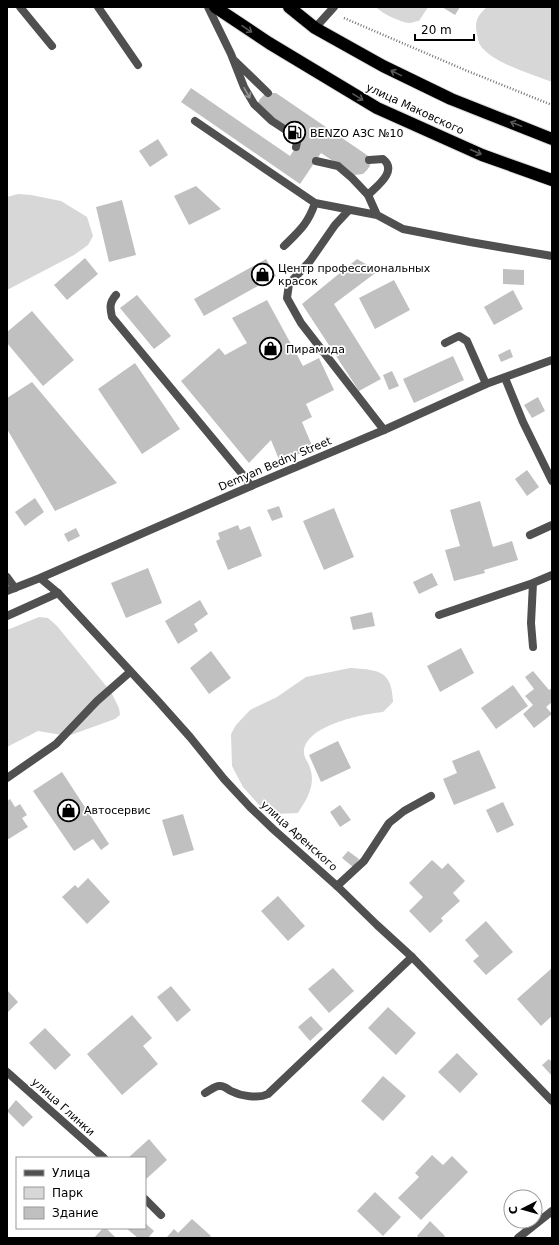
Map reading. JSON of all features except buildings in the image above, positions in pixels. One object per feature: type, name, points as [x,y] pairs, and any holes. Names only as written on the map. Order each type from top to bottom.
[{"type":"highway","name":"улица Маковского","points":[[215,7],[269,43],[377,108],[482,155],[552,180]]},
{"type":"highway","points":[[288,7],[315,28],[383,66],[451,99],[552,138]]},
{"type":"street","points":[[20,7],[52,46]]},
{"type":"street","points":[[98,7],[138,66]]},
{"type":"street","points":[[208,7],[233,59],[244,87],[254,104],[272,122],[298,138],[296,148]]},
{"type":"street","points":[[315,28],[332,9]]},
{"type":"street","points":[[233,59],[268,93]]},
{"type":"street","points":[[195,121],[315,203],[377,215],[403,228],[470,242],[552,256]]},
{"type":"street","points":[[368,195],[383,180],[388,170],[387,162],[383,159],[369,160]]},
{"type":"street","points":[[316,161],[338,166],[352,178],[368,195],[377,215]]},
{"type":"street","points":[[284,246],[305,225],[315,203]]},
{"type":"street","points":[[349,210],[335,225],[310,261],[289,284],[287,298],[301,323],[384,430]]},
{"type":"street","points":[[116,295],[111,300],[110,307],[112,317],[244,475],[251,486]]},
{"type":"street","points":[[445,343],[459,336],[467,341],[486,384]]},
{"type":"street","name":"Demyan Bedny Street","points":[[7,591],[384,430],[486,384],[552,360]]},
{"type":"street","points":[[505,378],[523,422],[552,481]]},
{"type":"street","points":[[530,535],[552,526]]},
{"type":"street","points":[[439,615],[533,583],[552,575]]},
{"type":"street","points":[[7,577],[16,588]]},
{"type":"street","name":"улица Аренского","points":[[40,578],[58,593],[158,701],[224,779],[250,807],[412,957],[552,1101]]},
{"type":"street","points":[[533,583],[531,623],[533,647]]},
{"type":"street","points":[[7,616],[58,593]]},
{"type":"street","points":[[7,778],[56,744],[97,701],[130,672]]},
{"type":"street","points":[[337,886],[364,861],[389,823],[404,810],[431,796]]},
{"type":"street","points":[[205,1093],[219,1086],[250,1096],[261,1097],[268,1094],[412,957]]},
{"type":"street","name":"улица Глинки","points":[[7,1072],[103,1157]]},
{"type":"street","points":[[146,1200],[161,1214]]},
{"type":"street","points":[[518,1238],[552,1211]]},
{"type":"path","points":[[332,9],[465,70],[552,105]]},
{"type":"green space","points":[[376,7],[428,7],[419,21],[409,23],[391,17]]},
{"type":"green space","points":[[487,7],[552,7],[552,82],[503,63],[480,45],[478,41],[476,22],[481,13]]},
{"type":"green space","points":[[18,194],[61,201],[87,217],[93,236],[88,245],[74,255],[7,290],[7,197]]},
{"type":"green space","points":[[39,617],[48,618],[57,626],[111,692],[119,708],[120,715],[115,719],[68,736],[38,731],[7,747],[7,630]]},
{"type":"green space","points":[[350,668],[381,673],[390,683],[393,702],[383,712],[362,715],[335,723],[313,735],[306,744],[304,753],[312,774],[310,792],[298,813],[275,814],[261,807],[243,787],[232,766],[231,734],[236,725],[250,710],[277,697],[306,677]]},
{"type":"place","name":"BENZO АЗС №10","points":[[294,133]]},
{"type":"place","name":"Центр профессиональных красок","points":[[262,274]]},
{"type":"place","name":"Пирамида","points":[[270,349]]},
{"type":"place","name":"Автосервис","points":[[68,810]]}]
